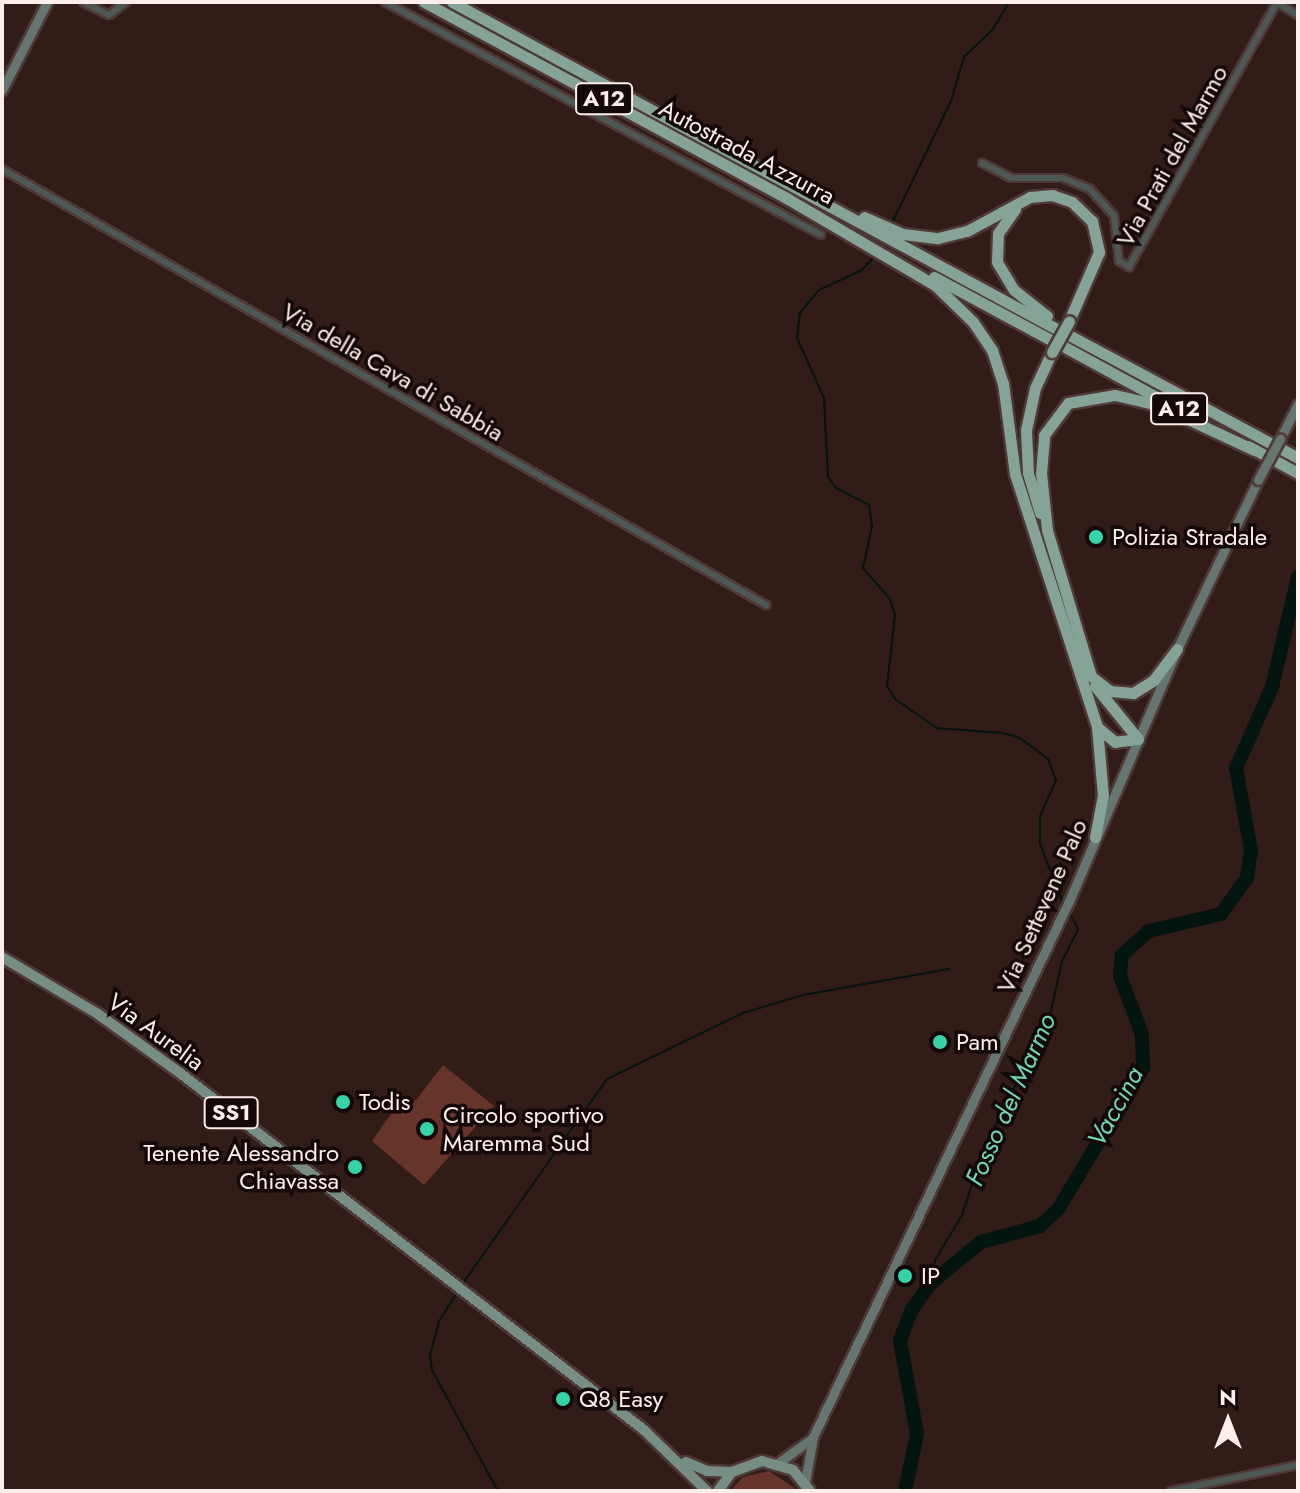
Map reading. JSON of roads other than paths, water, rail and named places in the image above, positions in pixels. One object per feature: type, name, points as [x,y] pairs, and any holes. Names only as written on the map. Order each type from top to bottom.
[{"type":"highway","name":"Autostrada Azzurra","points":[[424,2],[787,191]]},
{"type":"highway","name":"Autostrada Azzurra","points":[[452,2],[787,191]]},
{"type":"highway","points":[[787,191],[883,242],[944,238],[1030,197],[1052,195],[1072,202],[1090,218],[1099,252],[1060,333],[1023,422],[1032,519]]},
{"type":"highway","points":[[787,191],[815,192],[883,242],[947,294],[989,346],[1003,383],[1011,462],[1097,727],[1103,785],[1095,837]]},
{"type":"highway","points":[[1060,333],[1018,294],[997,262],[1001,224],[1029,202],[1046,198],[1067,203],[1083,215],[1093,232],[1093,262],[1032,396],[1025,435],[1029,479],[1091,676],[1138,739],[1115,742],[1097,727]]},
{"type":"highway","name":"A12","points":[[883,242],[1298,458]]},
{"type":"highway","name":"A12","points":[[1060,333],[1254,450],[1298,473]]},
{"type":"highway","points":[[1047,532],[1042,443],[1056,414],[1077,399],[1109,395],[1141,400],[1254,450]]},
{"type":"highway","points":[[1091,676],[1110,691],[1133,693],[1150,684],[1177,649]]},
{"type":"main road","points":[[2,90],[47,2]]},
{"type":"main road","name":"Via Settevene Palo","points":[[808,1486],[813,1437],[1070,899],[1177,649],[1298,404]]},
{"type":"main road","name":"Via Aurelia","points":[[2,957],[128,1034],[674,1455],[700,1469],[732,1472]]},
{"type":"main road","name":"Via Settevene Palo","points":[[778,1463],[813,1437]]},
{"type":"main road","name":"Via Aurelia","points":[[674,1455],[707,1491]]},
{"type":"main road","name":"SS1","points":[[732,1472],[754,1463],[778,1463]]},
{"type":"main road","points":[[778,1463],[808,1486]]},
{"type":"main road","points":[[718,1491],[732,1472]]},
{"type":"street","points":[[83,2],[107,15],[118,13],[126,2]]},
{"type":"street","points":[[385,2],[821,235]]},
{"type":"street","points":[[1277,2],[1295,13],[1298,2]]},
{"type":"street","name":"Via Prati del Marmo","points":[[982,163],[1011,178],[1063,178],[1090,189],[1114,216],[1119,261],[1129,267],[1277,2]]},
{"type":"street","name":"Via della Cava di Sabbia","points":[[2,169],[766,605]]},
{"type":"street","points":[[1171,1491],[1298,1465]]},
{"type":"waterway","name":"Fosso del Marmo","points":[[892,223],[951,101],[964,57],[993,29],[1009,2]]},
{"type":"waterway","name":"Fosso del Marmo","points":[[874,257],[862,270],[819,290],[800,313],[797,338],[824,398],[828,477],[836,488],[869,505],[872,527],[863,568],[890,599],[895,615],[887,686],[895,699],[937,728],[1003,733],[1020,738],[1048,759],[1056,780],[1040,816],[1040,844],[1063,903]]},
{"type":"waterway","name":"Vaccina","points":[[905,1491],[917,1434],[900,1340],[912,1309],[931,1283],[981,1242],[1040,1226],[1059,1208],[1143,1067],[1142,1034],[1120,976],[1122,955],[1149,931],[1221,914],[1247,878],[1251,850],[1236,768],[1272,687],[1298,577]]},
{"type":"waterway","name":"Fosso del Marmo","points":[[931,1283],[935,1260],[962,1215],[982,1154],[1051,1011],[1062,961],[1078,929],[1069,912]]},
{"type":"waterway","points":[[461,1286],[607,1079],[743,1013],[803,995],[949,969]]},
{"type":"waterway","points":[[458,1291],[439,1322],[430,1355],[432,1370],[498,1491]]},
{"type":"place","name":"Polizia Stradale","points":[[1096,537]]},
{"type":"place","name":"Pam","points":[[940,1042]]},
{"type":"place","name":"Todis","points":[[343,1102]]},
{"type":"place","name":"Circolo sportivo Maremma Sud","points":[[427,1129]]},
{"type":"place","name":"Tenente Alessandro Chiavassa","points":[[355,1167]]},
{"type":"place","name":"IP","points":[[905,1276]]},
{"type":"place","name":"Q8 Easy","points":[[563,1399]]}]
